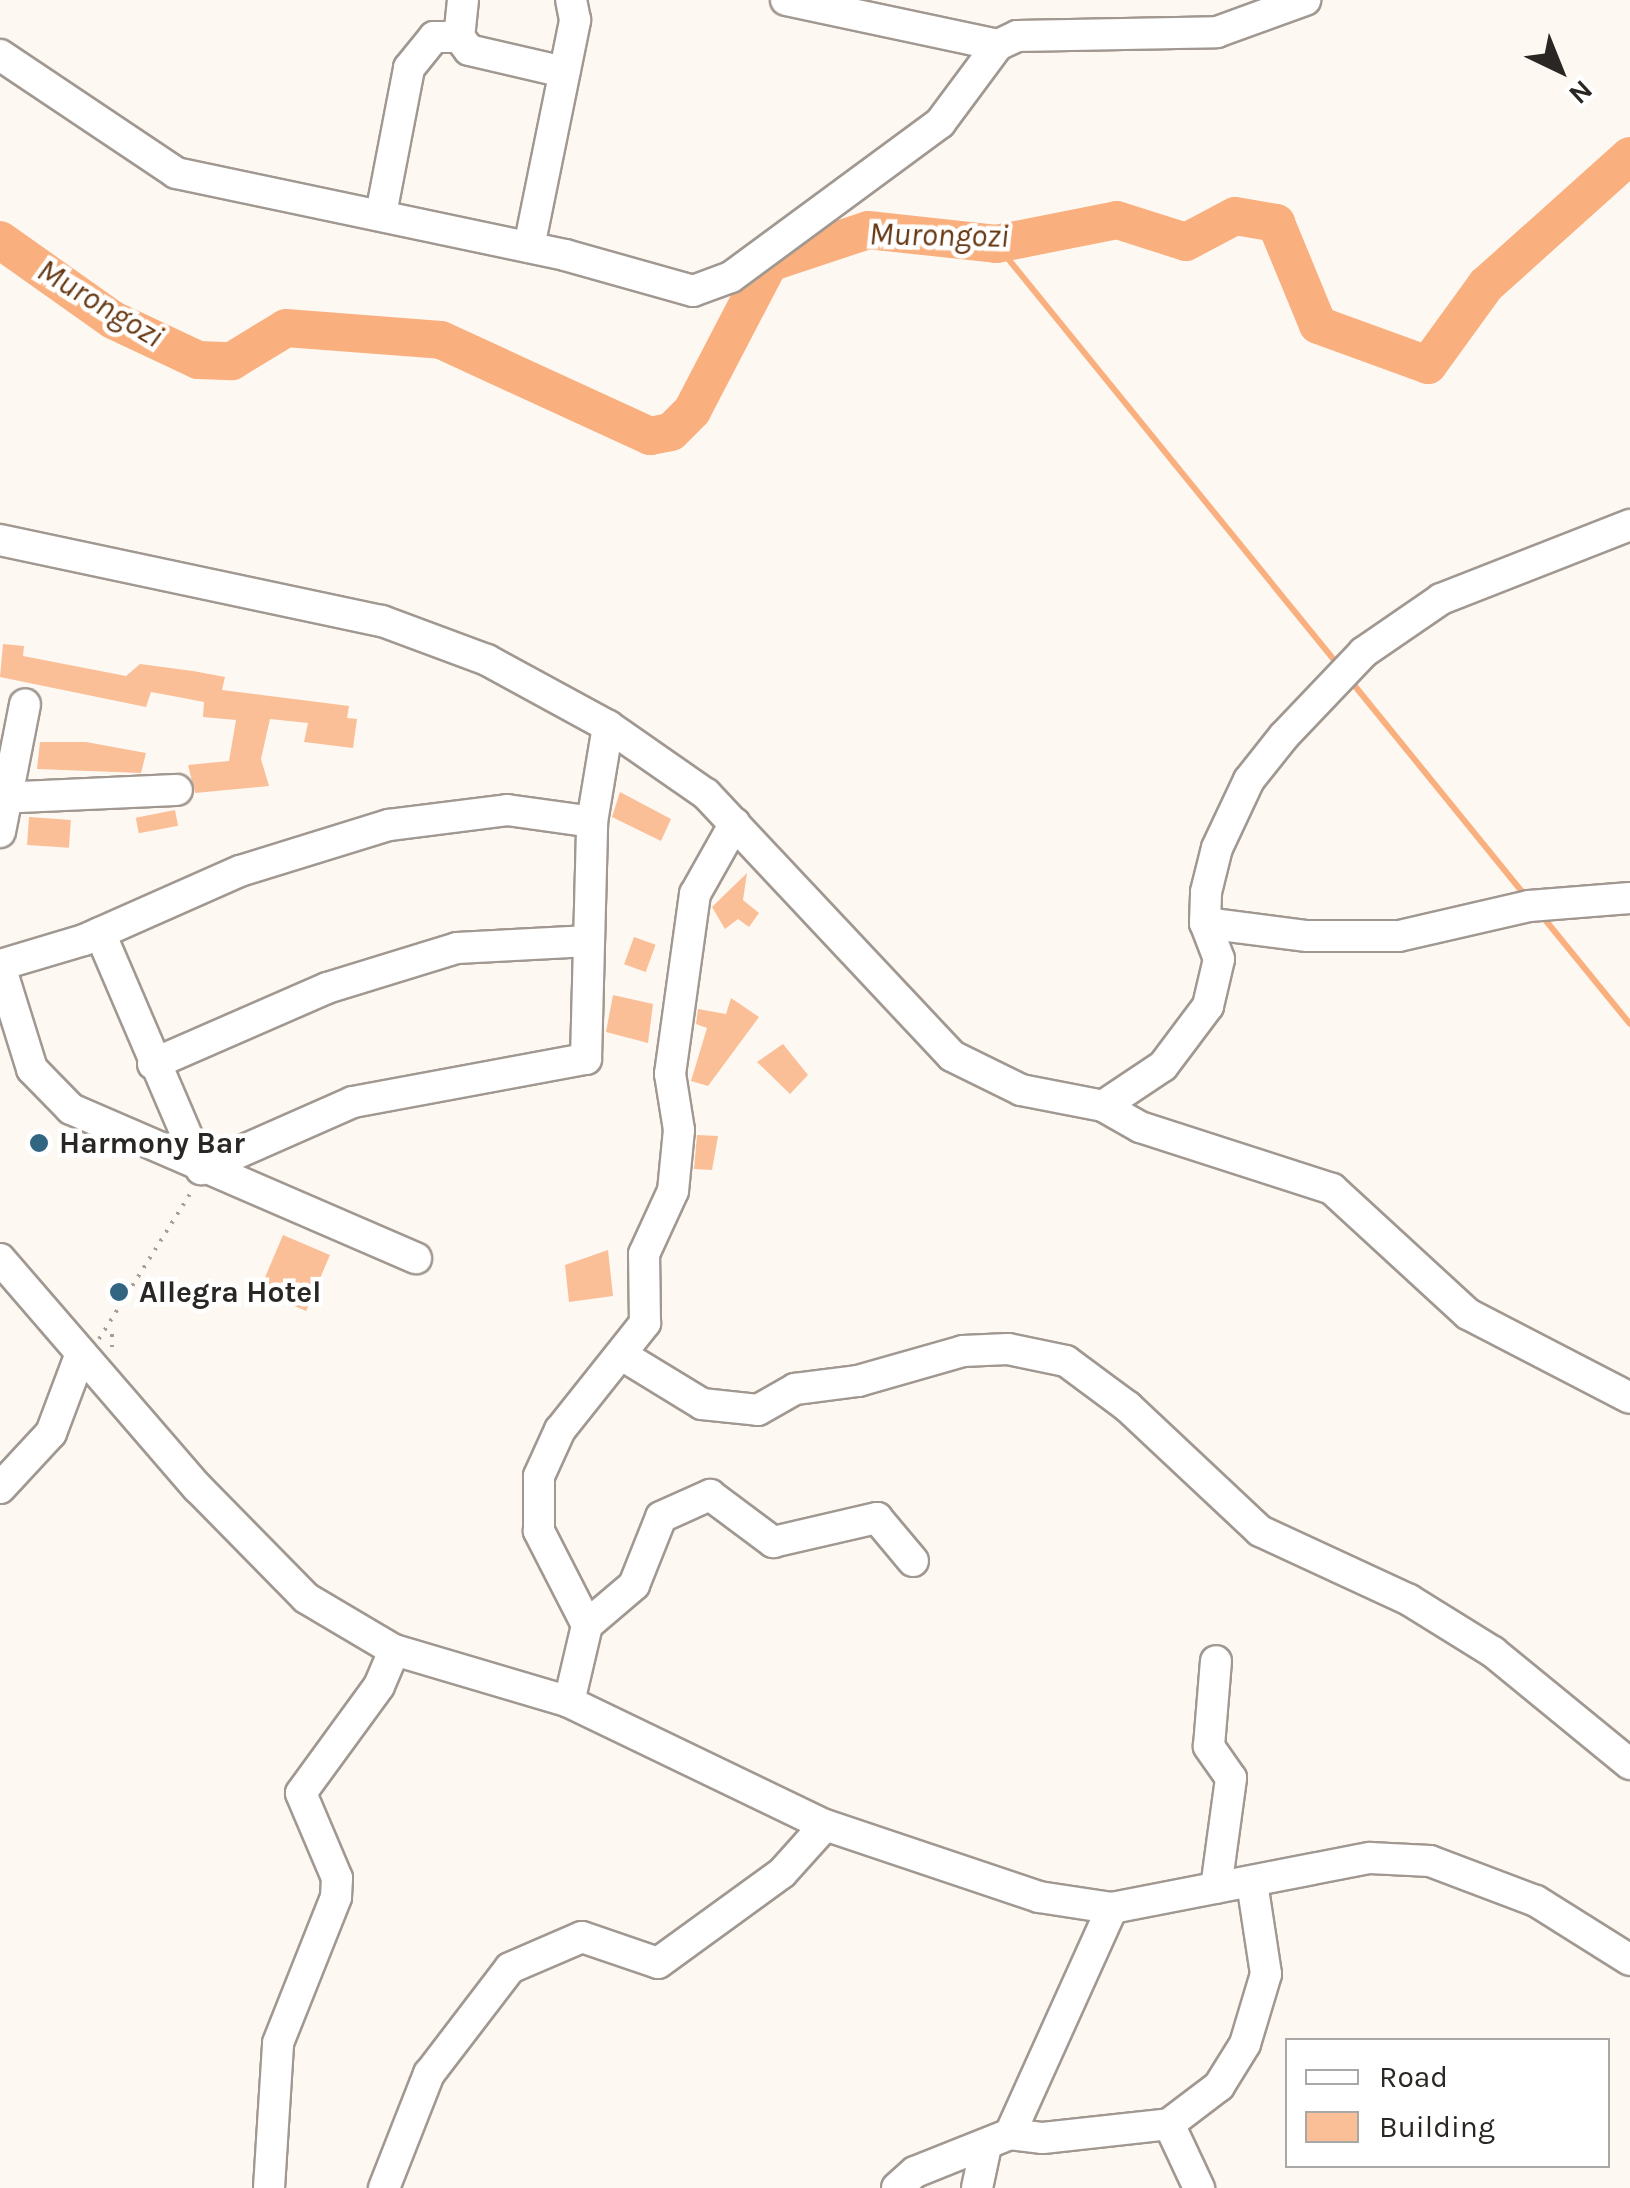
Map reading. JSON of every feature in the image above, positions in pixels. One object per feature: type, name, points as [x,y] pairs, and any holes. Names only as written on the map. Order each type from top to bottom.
[{"type":"street","points":[[462,0],[459,37],[469,50],[564,72]]},
{"type":"street","points":[[529,247],[564,72],[571,0]]},
{"type":"street","points":[[786,0],[998,45],[1034,35],[1217,32],[1305,0]]},
{"type":"street","points":[[381,214],[409,68],[434,37],[459,37]]},
{"type":"street","points":[[0,55],[176,172],[381,214],[708,290],[940,124],[998,45]]},
{"type":"street","points":[[1103,1106],[1162,1066],[1208,1006],[1218,960],[1206,923],[1217,848],[1248,780],[1364,652],[1441,599],[1630,525]]},
{"type":"street","points":[[0,540],[382,621],[487,660],[608,726],[671,766],[735,822],[952,1056],[1021,1090],[1103,1106],[1140,1127],[1332,1189],[1468,1314],[1630,1398]]},
{"type":"street","points":[[0,832],[25,704]]},
{"type":"street","points":[[201,1169],[353,1102],[586,1060],[592,822],[608,726]]},
{"type":"street","points":[[4,798],[177,790]]},
{"type":"street","points":[[416,1258],[86,1117],[47,1090],[13,1022],[0,966],[100,933],[240,871],[389,825],[507,810],[592,822]]},
{"type":"street","points":[[587,1625],[539,1531],[540,1476],[579,1402],[625,1357],[645,1323],[644,1254],[673,1191],[679,1130],[670,1074],[696,894],[735,822]]},
{"type":"street","points":[[1206,923],[1306,936],[1399,936],[1529,906],[1630,898]]},
{"type":"street","points":[[100,933],[201,1169]]},
{"type":"street","points":[[153,1064],[326,988],[457,948],[589,941]]},
{"type":"street","points":[[0,1258],[82,1354],[306,1598],[394,1650],[570,1702],[825,1825],[1016,1890],[1112,1908],[1370,1858],[1456,1866],[1536,1901],[1630,1960]]},
{"type":"street","points":[[625,1357],[702,1404],[758,1410],[795,1389],[858,1381],[963,1351],[1008,1349],[1066,1362],[1128,1407],[1260,1531],[1409,1600],[1494,1652],[1630,1764]]},
{"type":"street","points":[[0,1488],[51,1433],[82,1354]]},
{"type":"street","points":[[570,1702],[587,1625],[634,1586],[661,1517],[710,1494],[773,1542],[878,1518],[913,1561]]},
{"type":"street","points":[[269,2188],[278,2043],[336,1897],[337,1878],[301,1793],[379,1686],[394,1650]]},
{"type":"street","points":[[1216,1661],[1209,1746],[1231,1778],[1216,1888]]},
{"type":"street","points":[[384,2188],[429,2074],[510,1968],[582,1937],[658,1964],[782,1873],[825,1825]]},
{"type":"street","points":[[897,2188],[915,2172],[998,2140],[1169,2124],[1219,2086],[1258,2013],[1266,1974],[1252,1882]]},
{"type":"street","points":[[977,2188],[1112,1908]]},
{"type":"street","points":[[1169,2124],[1199,2188]]},
{"type":"path","points":[[82,1354],[112,1327],[201,1169]]},
{"type":"building","points":[[3,644],[24,646],[23,656],[126,676],[140,664],[193,671],[225,677],[222,690],[349,706],[347,718],[357,719],[353,748],[304,742],[308,723],[270,719],[261,759],[269,786],[195,793],[188,765],[229,761],[236,720],[203,717],[204,702],[151,692],[146,707],[0,677]]},
{"type":"building","points":[[40,742],[86,742],[146,753],[141,773],[37,769]]},
{"type":"building","points":[[620,792],[671,819],[661,841],[612,817]]},
{"type":"building","points":[[175,810],[178,826],[139,833],[136,818]]},
{"type":"building","points":[[29,817],[71,820],[69,848],[27,845]]},
{"type":"building","points":[[747,873],[743,900],[759,913],[749,927],[738,919],[725,929],[712,907]]},
{"type":"building","points":[[634,937],[656,945],[646,972],[624,964]]},
{"type":"building","points":[[613,995],[653,1004],[648,1043],[606,1032]]},
{"type":"building","points":[[731,998],[759,1017],[708,1086],[691,1081],[707,1028],[696,1024],[698,1009],[726,1014]]},
{"type":"building","points":[[783,1044],[808,1075],[790,1094],[757,1062]]},
{"type":"building","points":[[697,1135],[718,1136],[712,1170],[694,1169]]},
{"type":"building","points":[[283,1235],[330,1255],[306,1311],[259,1291]]},
{"type":"building","points":[[608,1250],[613,1296],[569,1302],[565,1265]]},
{"type":"waterway","name":"Murongozi","points":[[0,240],[113,320],[198,360],[232,361],[286,328],[441,340],[650,436],[671,432],[692,411],[769,263],[868,230],[996,244],[1117,220],[1186,242],[1235,216],[1276,223],[1318,325],[1428,365],[1486,285],[1630,156]]},
{"type":"waterway","points":[[996,244],[1339,666]]},
{"type":"waterway","points":[[1350,680],[1528,899]]},
{"type":"waterway","points":[[1542,916],[1630,1024]]},
{"type":"place","name":"Harmony Bar","points":[[39,1143]]},
{"type":"place","name":"Allegra Hotel","points":[[119,1292]]}]
